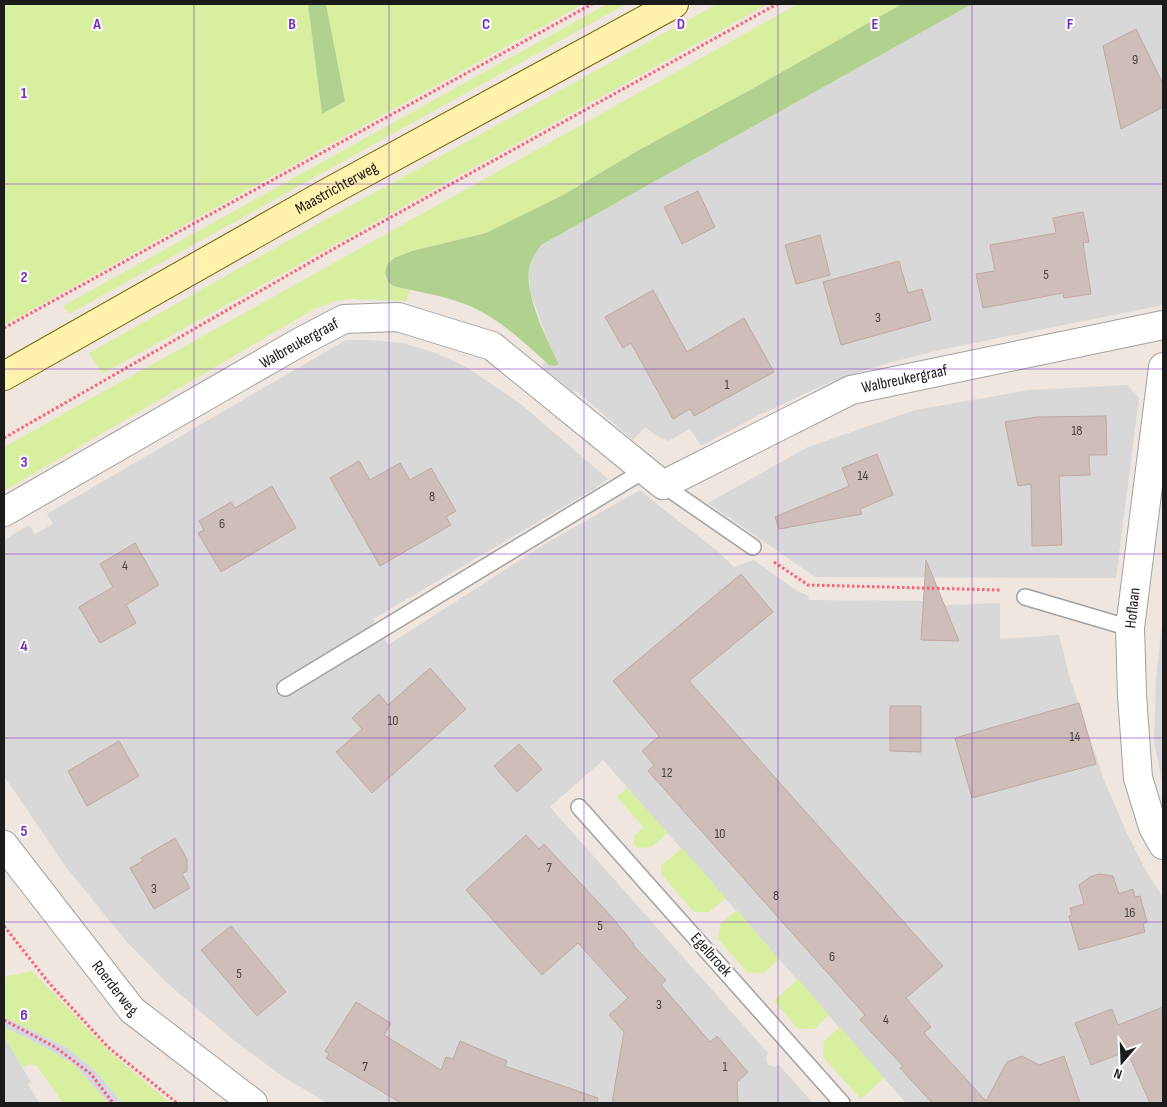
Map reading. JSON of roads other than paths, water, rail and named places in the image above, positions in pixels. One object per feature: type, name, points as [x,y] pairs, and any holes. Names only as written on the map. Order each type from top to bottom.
[{"type":"main road","name":"Maastrichterweg","points":[[4,376],[319,198],[674,4]]},
{"type":"street","name":"Walbreukergraaf","points":[[4,512],[300,342],[344,319],[398,317],[492,346],[654,477],[851,390],[1163,325]]},
{"type":"street","name":"Hoflaan","points":[[1163,367],[1130,628],[1132,695],[1138,778],[1153,827],[1163,845]]},
{"type":"street","name":"Roerderweg","points":[[4,846],[132,1010],[253,1103]]},
{"type":"lane","name":"Walbreukergraaf","points":[[285,688],[654,477],[753,547]]},
{"type":"lane","points":[[1025,597],[1130,628]]},
{"type":"lane","name":"Egelbroek","points":[[579,807],[842,1103]]}]
